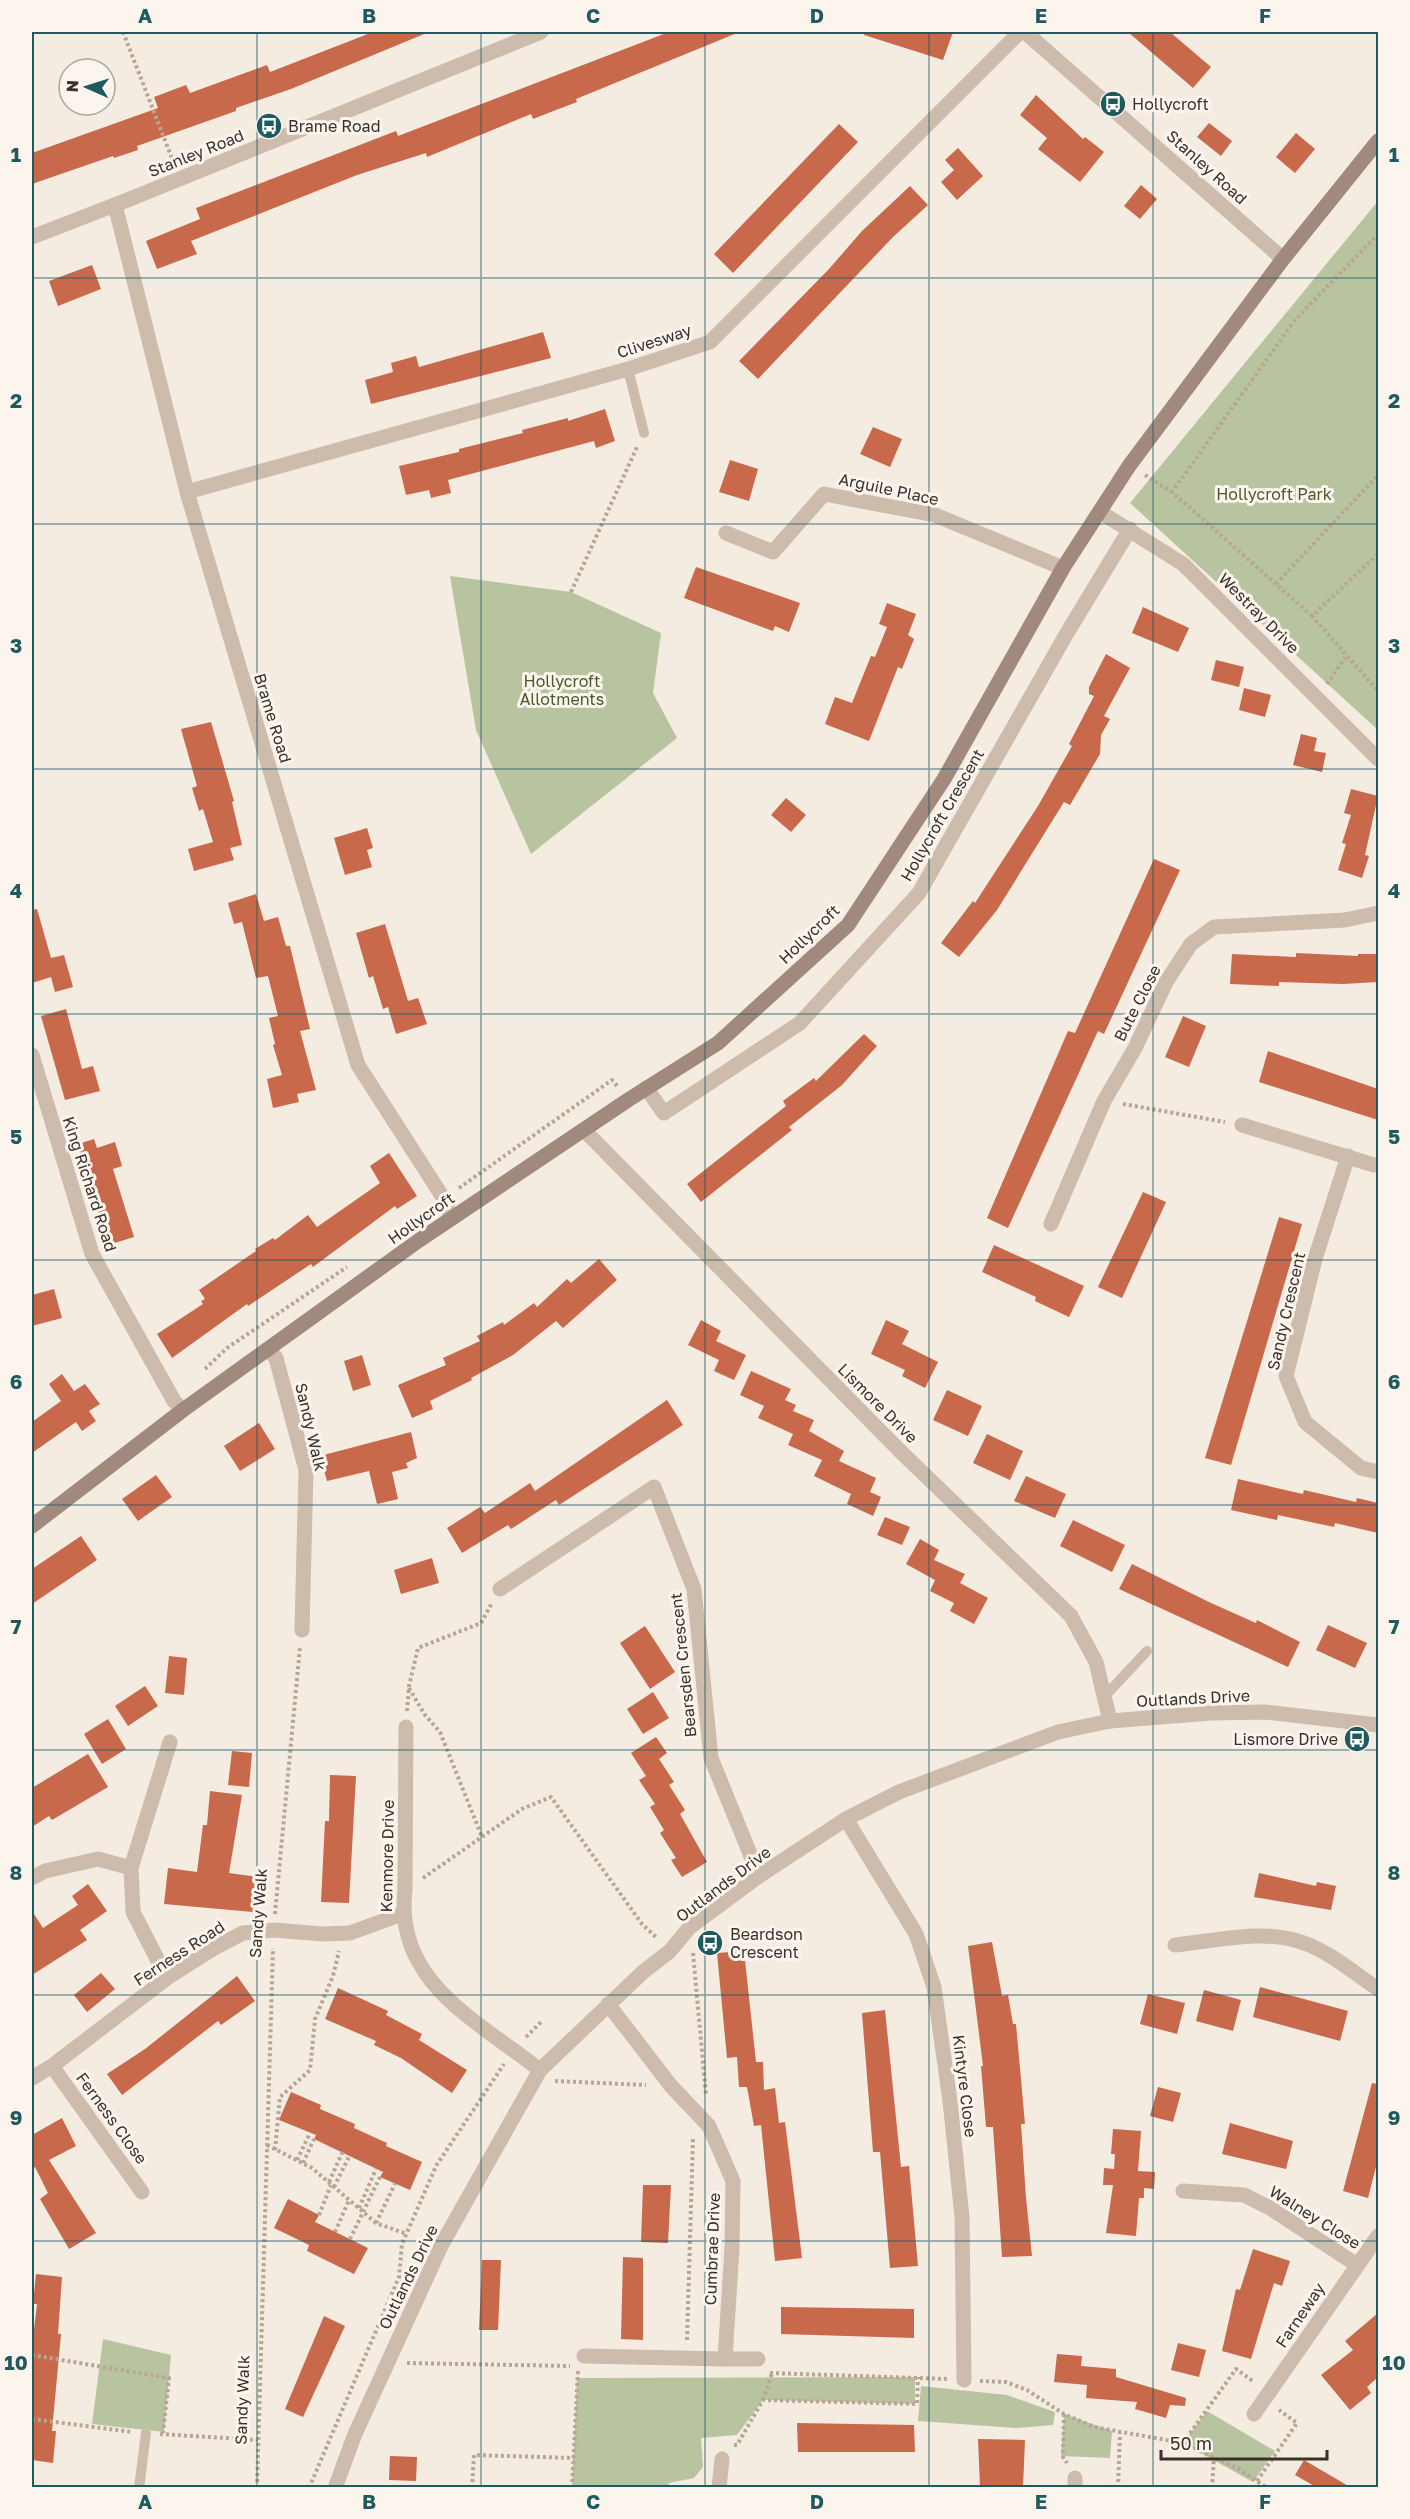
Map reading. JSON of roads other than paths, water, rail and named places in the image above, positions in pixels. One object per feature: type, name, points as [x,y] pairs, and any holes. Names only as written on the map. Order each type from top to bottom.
[{"type":"street","name":"Stanley Road","points":[[32,237],[115,206],[540,32]]},
{"type":"street","name":"Clivesway","points":[[187,492],[628,369],[710,342],[1020,32]]},
{"type":"street","name":"Stanley Road","points":[[1025,32],[1283,259]]},
{"type":"street","name":"Hollycroft","points":[[32,1526],[183,1410],[452,1218],[646,1088],[718,1043],[848,925],[944,779],[1063,568],[1129,466],[1283,259],[1378,141]]},
{"type":"street","name":"Brame Road","points":[[115,206],[187,492],[358,1065],[444,1199],[452,1218]]},
{"type":"street","name":"Arguile Place","points":[[726,533],[773,552],[824,494],[935,515],[1063,568]]},
{"type":"street","name":"Westray Drive","points":[[1100,512],[1184,564],[1378,759]]},
{"type":"street","name":"Hollycroft Crescent","points":[[646,1088],[664,1113],[800,1023],[919,893],[1067,633],[1130,529]]},
{"type":"street","name":"Bute Close","points":[[1051,1224],[1104,1101],[1135,1048],[1166,982],[1191,944],[1214,927],[1345,920],[1378,913]]},
{"type":"street","name":"King Richard Road","points":[[32,1055],[92,1254],[174,1401],[183,1410]]},
{"type":"street","points":[[1242,1125],[1374,1165]]},
{"type":"street","name":"Lismore Drive","points":[[585,1131],[899,1450],[1071,1616],[1096,1662],[1110,1720]]},
{"type":"street","name":"Sandy Crescent","points":[[1348,1156],[1315,1259],[1286,1376],[1305,1422],[1361,1468],[1378,1472]]},
{"type":"street","name":"Sandy Walk","points":[[268,1349],[276,1358],[306,1470],[302,1630]]},
{"type":"street","name":"Bearsden Crescent","points":[[500,1589],[654,1487],[694,1589],[711,1758],[759,1876]]},
{"type":"street","name":"Outlands Drive","points":[[335,2487],[386,2362],[442,2244],[536,2075],[608,2004],[670,1951],[690,1927],[759,1876],[846,1820],[898,1792],[1058,1732],[1110,1720],[1182,1714],[1265,1712],[1378,1725]]},
{"type":"street","name":"Kenmore Drive","points":[[406,1727],[405,1890],[402,1914],[414,1956],[444,1998],[514,2050],[536,2075]]},
{"type":"street","points":[[167,1978],[133,1912],[131,1868],[170,1742]]},
{"type":"street","name":"Kintyre Close","points":[[846,1820],[916,1934],[934,1987],[950,2101],[962,2217],[964,2380]]},
{"type":"street","points":[[32,1878],[45,1871],[98,1859],[131,1868]]},
{"type":"street","name":"Ferness Road","points":[[32,2078],[52,2066],[167,1978],[243,1933],[274,1930],[344,1933],[374,1926],[402,1914]]},
{"type":"street","points":[[1175,1945],[1242,1938],[1282,1938],[1311,1946],[1378,1989]]},
{"type":"street","name":"Cumbrae Drive","points":[[608,2004],[671,2086],[709,2126],[732,2181],[732,2248],[725,2359]]},
{"type":"street","name":"Ferness Close","points":[[52,2066],[142,2192]]},
{"type":"street","name":"Walney Close","points":[[1183,2191],[1244,2195],[1270,2208],[1357,2265]]},
{"type":"street","name":"Farneway","points":[[1254,2414],[1378,2236]]},
{"type":"street","points":[[584,2356],[725,2359],[759,2366]]},
{"type":"street","points":[[719,2487],[724,2452]]},
{"type":"lane","points":[[628,369],[644,433]]},
{"type":"lane","points":[[1104,1697],[1147,1651]]},
{"type":"lane","points":[[139,2487],[146,2433]]},
{"type":"place","name":"Hollycroft","points":[[1113,104]]},
{"type":"place","name":"Brame Road","points":[[269,126]]},
{"type":"place","name":"Lismore Drive","points":[[1357,1739]]},
{"type":"place","name":"Beardson Crescent","points":[[710,1943]]},
{"type":"park label","name":"Hollycroft Park","points":[[1274,494]]},
{"type":"park label","name":"Hollycroft Allotments","points":[[562,690]]}]
